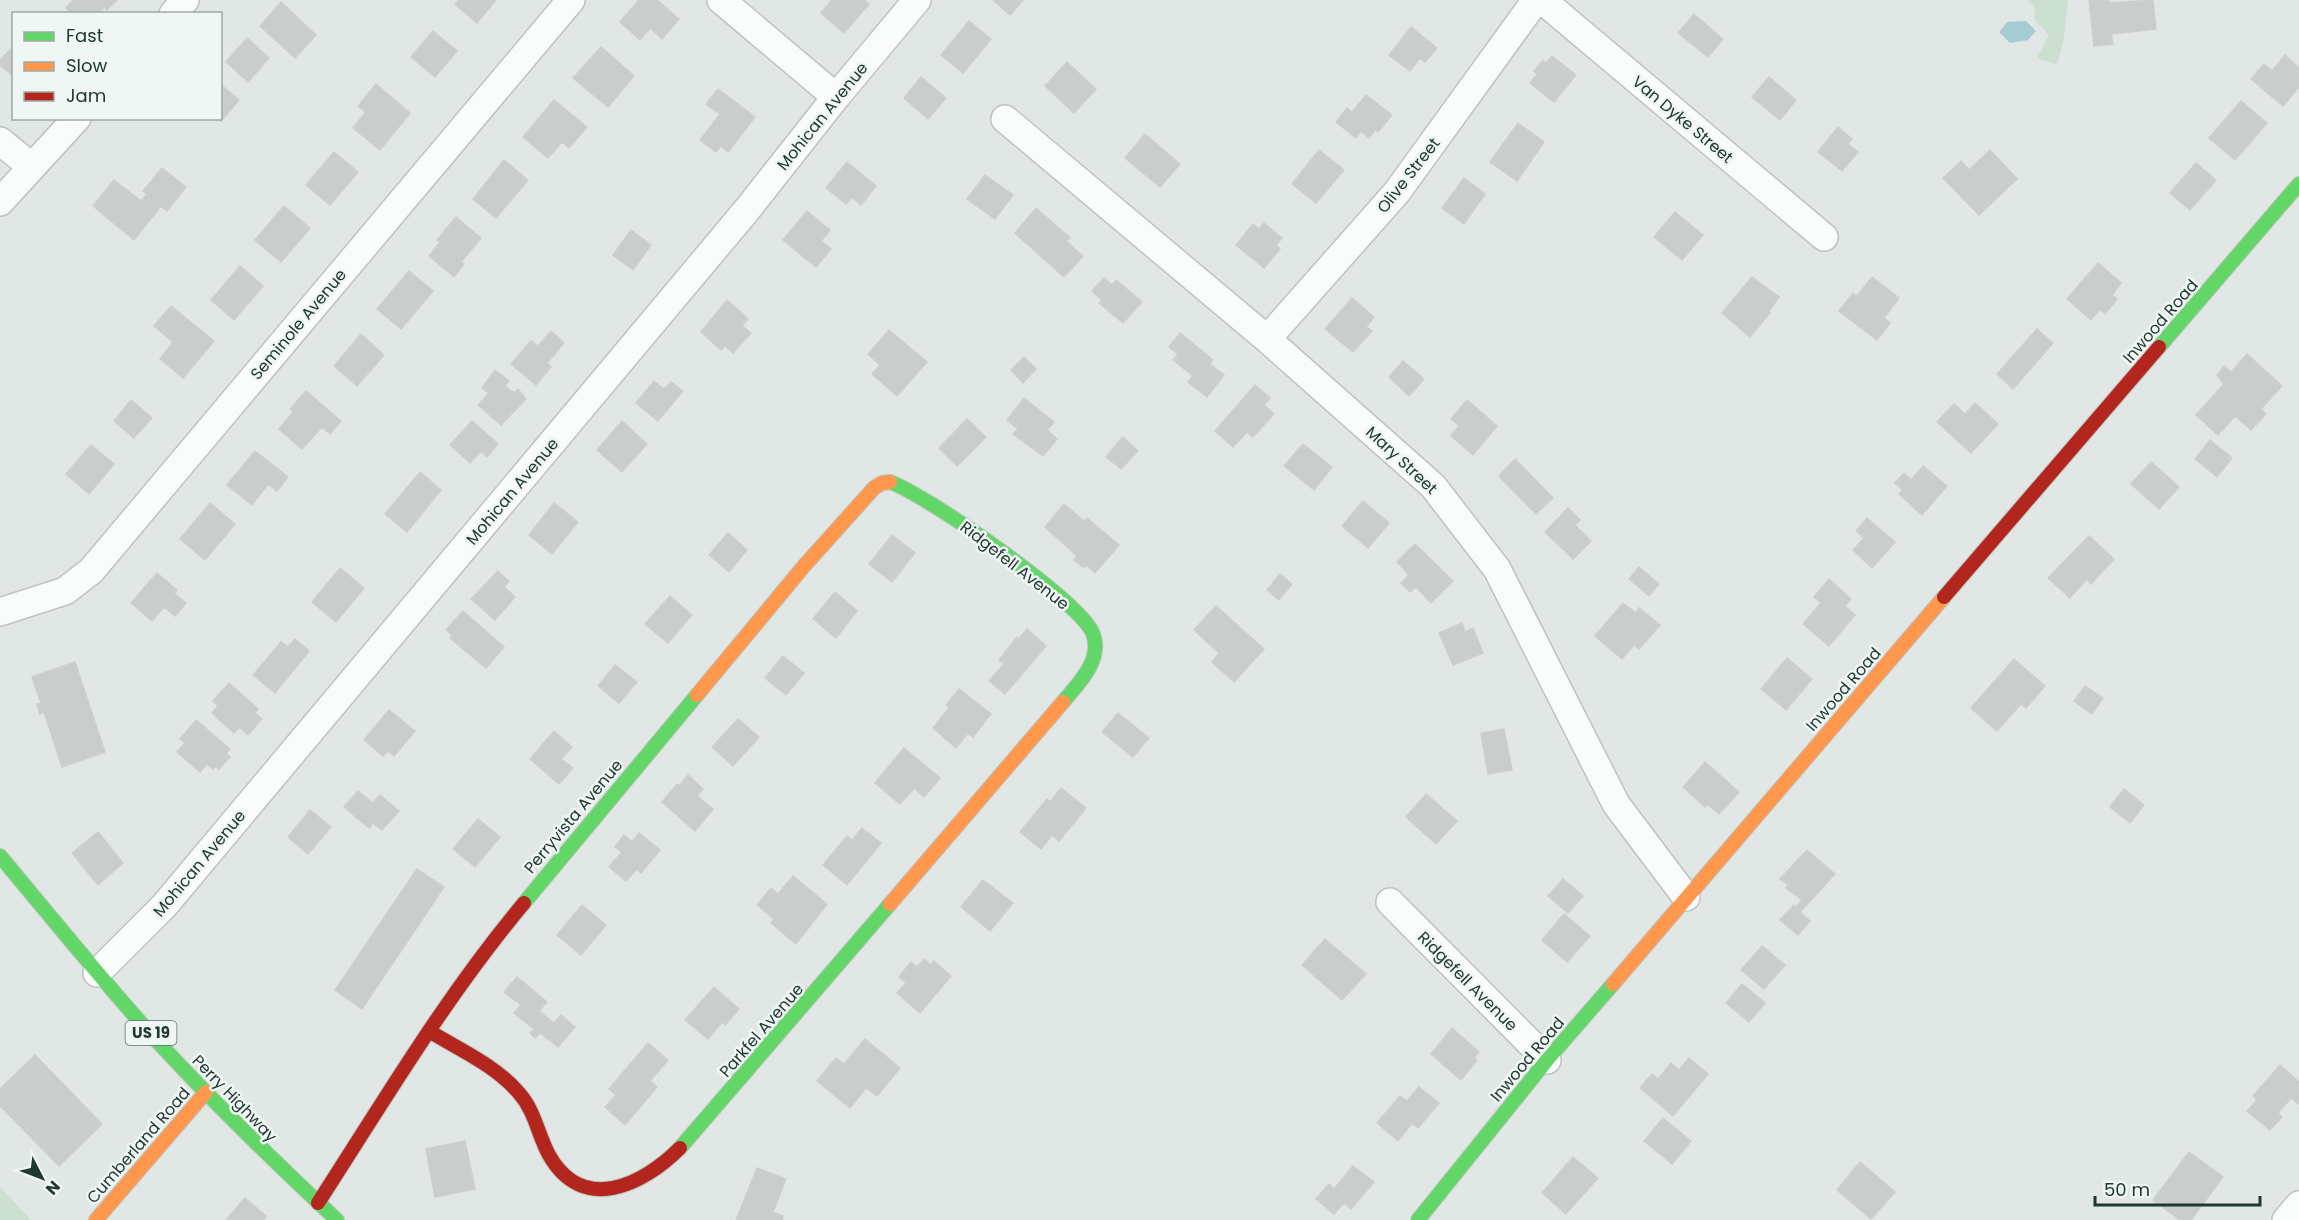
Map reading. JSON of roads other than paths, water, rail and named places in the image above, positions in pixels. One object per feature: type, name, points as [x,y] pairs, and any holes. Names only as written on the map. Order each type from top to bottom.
[{"type":"street","points":[[175,12],[185,0]]},
{"type":"street","name":"Seminole Avenue","points":[[0,612],[65,591],[91,571],[571,0]]},
{"type":"street","points":[[721,0],[836,97]]},
{"type":"street","name":"Mohican Avenue","points":[[97,973],[164,906],[746,211],[836,97],[917,0]]},
{"type":"street","name":"Olive Street","points":[[1267,339],[1397,192],[1536,0]]},
{"type":"street","name":"Van Dyke Street","points":[[1542,0],[1824,237]]},
{"type":"street","name":"Mary Street","points":[[1005,119],[1267,339],[1433,486],[1497,570],[1616,804],[1686,897]]},
{"type":"street","points":[[0,202],[74,120]]},
{"type":"street","points":[[0,141],[32,167]]},
{"type":"street","name":"Inwood Road","points":[[1418,1220],[1547,1060],[2299,184]]},
{"type":"street","name":"Ridgefell Avenue","points":[[891,482],[909,488],[974,531],[1081,616],[1093,632],[1093,660],[1084,676]]},
{"type":"street","name":"Perryvista Avenue","points":[[318,1203],[429,1031],[472,968],[520,905],[804,566],[874,488],[881,483],[891,482]]},
{"type":"street","name":"Parkfel Avenue","points":[[429,1031],[490,1069],[521,1096],[533,1114],[550,1158],[562,1173],[582,1186],[601,1190],[617,1190],[636,1182],[654,1172],[690,1138],[1084,676]]},
{"type":"street","name":"Perry Highway","points":[[0,856],[97,973],[206,1092],[337,1220]]},
{"type":"street","name":"Ridgefell Avenue","points":[[1390,902],[1547,1060]]},
{"type":"street","name":"Cumberland Road","points":[[96,1220],[206,1092]]},
{"type":"street","points":[[2286,1220],[2299,1205]]},
{"type":"water","points":[[2026,21],[2036,31],[2028,40],[2010,43],[1999,32],[2007,22]]}]
